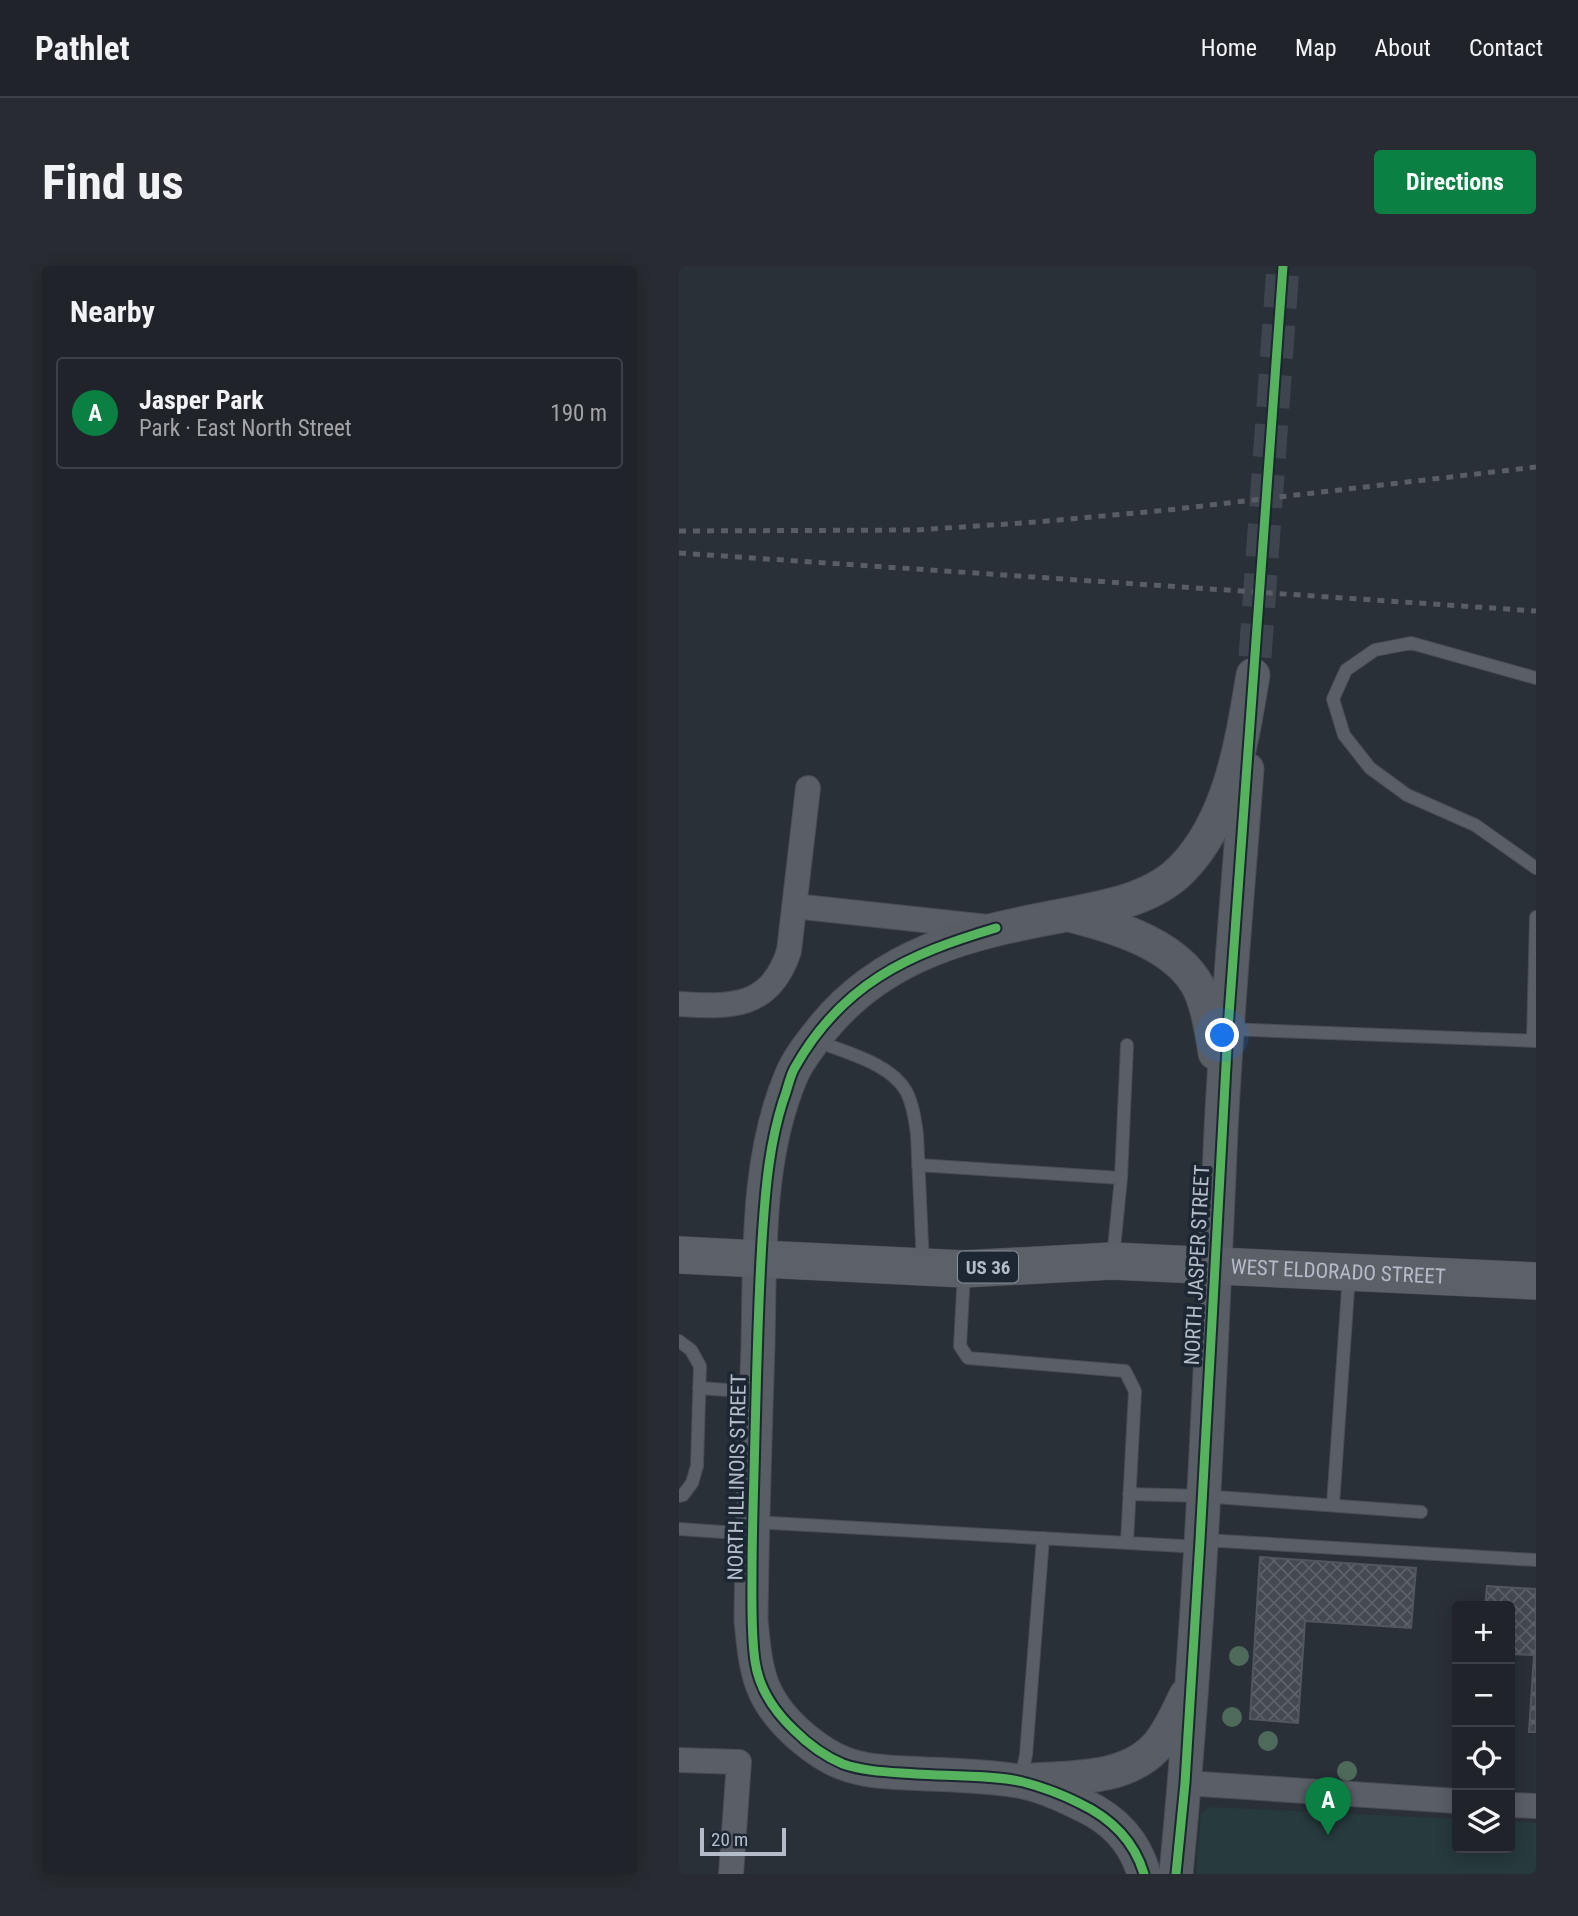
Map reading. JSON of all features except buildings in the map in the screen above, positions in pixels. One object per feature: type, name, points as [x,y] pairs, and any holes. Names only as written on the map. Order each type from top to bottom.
[{"type":"main road","name":"WEST ELDORADO STREET","points":[[679,1255],[964,1269],[1112,1261],[1536,1281]]},
{"type":"street","name":"NORTH JASPER STREET","points":[[996,928],[1120,903],[1157,888],[1183,868],[1203,841],[1228,791],[1245,723],[1254,666],[1221,1128],[1200,1543],[1177,1874]]},
{"type":"street","points":[[679,1004],[724,1006],[748,1000],[768,989],[779,975],[789,951],[808,788]]},
{"type":"street","points":[[794,906],[996,928]]},
{"type":"street","points":[[1068,914],[1118,928],[1152,943],[1182,967],[1201,992],[1218,1066],[1221,1128]]},
{"type":"street","name":"NORTH ILLINOIS STREET","points":[[996,928],[941,944],[902,962],[857,993],[837,1011],[793,1072],[775,1125],[766,1178],[760,1257],[751,1620],[755,1664],[762,1687],[774,1709],[796,1732],[821,1752],[844,1764],[873,1771],[1020,1781],[1057,1793],[1092,1809],[1122,1831],[1139,1856],[1144,1874]]},
{"type":"street","points":[[1020,1781],[1110,1773],[1136,1763],[1156,1746],[1174,1720],[1191,1685]]},
{"type":"street","points":[[679,1760],[739,1762],[731,1874]]},
{"type":"street","points":[[1185,1783],[1452,1801]]},
{"type":"street","points":[[1515,1804],[1536,1806]]},
{"type":"lane","points":[[1536,677],[1411,643],[1375,650],[1346,670],[1333,699],[1344,735],[1370,768],[1407,795],[1475,825],[1536,868]]},
{"type":"lane","points":[[1228,1029],[1534,1041],[1536,917]]},
{"type":"lane","points":[[814,1040],[872,1064],[898,1080],[907,1093],[914,1113],[923,1266]]},
{"type":"lane","points":[[1112,1261],[1121,1178],[1127,1045]]},
{"type":"lane","points":[[918,1165],[1121,1178]]},
{"type":"lane","points":[[964,1269],[960,1346],[968,1358],[1125,1371],[1135,1391],[1126,1542]]},
{"type":"lane","points":[[1333,1505],[1350,1271]]},
{"type":"lane","points":[[679,1341],[691,1350],[700,1366],[697,1466],[692,1483],[683,1496],[679,1496]]},
{"type":"lane","points":[[699,1388],[757,1392]]},
{"type":"lane","points":[[1129,1494],[1202,1496],[1421,1511]]},
{"type":"lane","points":[[679,1529],[753,1528],[1200,1543],[1536,1560]]},
{"type":"lane","points":[[1020,1781],[1026,1755],[1043,1538]]},
{"type":"green space","points":[[1210,1807],[1452,1819],[1452,1853],[1515,1853],[1515,1821],[1536,1823],[1536,1874],[1196,1874],[1201,1814]]},
{"type":"tunnel","points":[[1255,657],[1283,266]]},
{"type":"railway","points":[[679,531],[916,530],[1037,522],[1168,510],[1536,467]]},
{"type":"railway","points":[[679,553],[1536,611]]},
{"type":"cycle path","points":[[1176,1874],[1185,1783],[1200,1540],[1228,1029],[1283,266]]},
{"type":"cycle path","points":[[996,928],[934,949],[906,962],[855,994],[813,1040],[789,1081],[772,1147],[761,1252],[752,1539],[755,1661],[764,1690],[780,1715],[805,1740],[829,1757],[852,1767],[870,1770],[998,1778],[1051,1791],[1091,1809],[1120,1831],[1134,1851],[1144,1874]]},
{"type":"place","name":"Jasper Park","points":[[1328,1835]]}]
